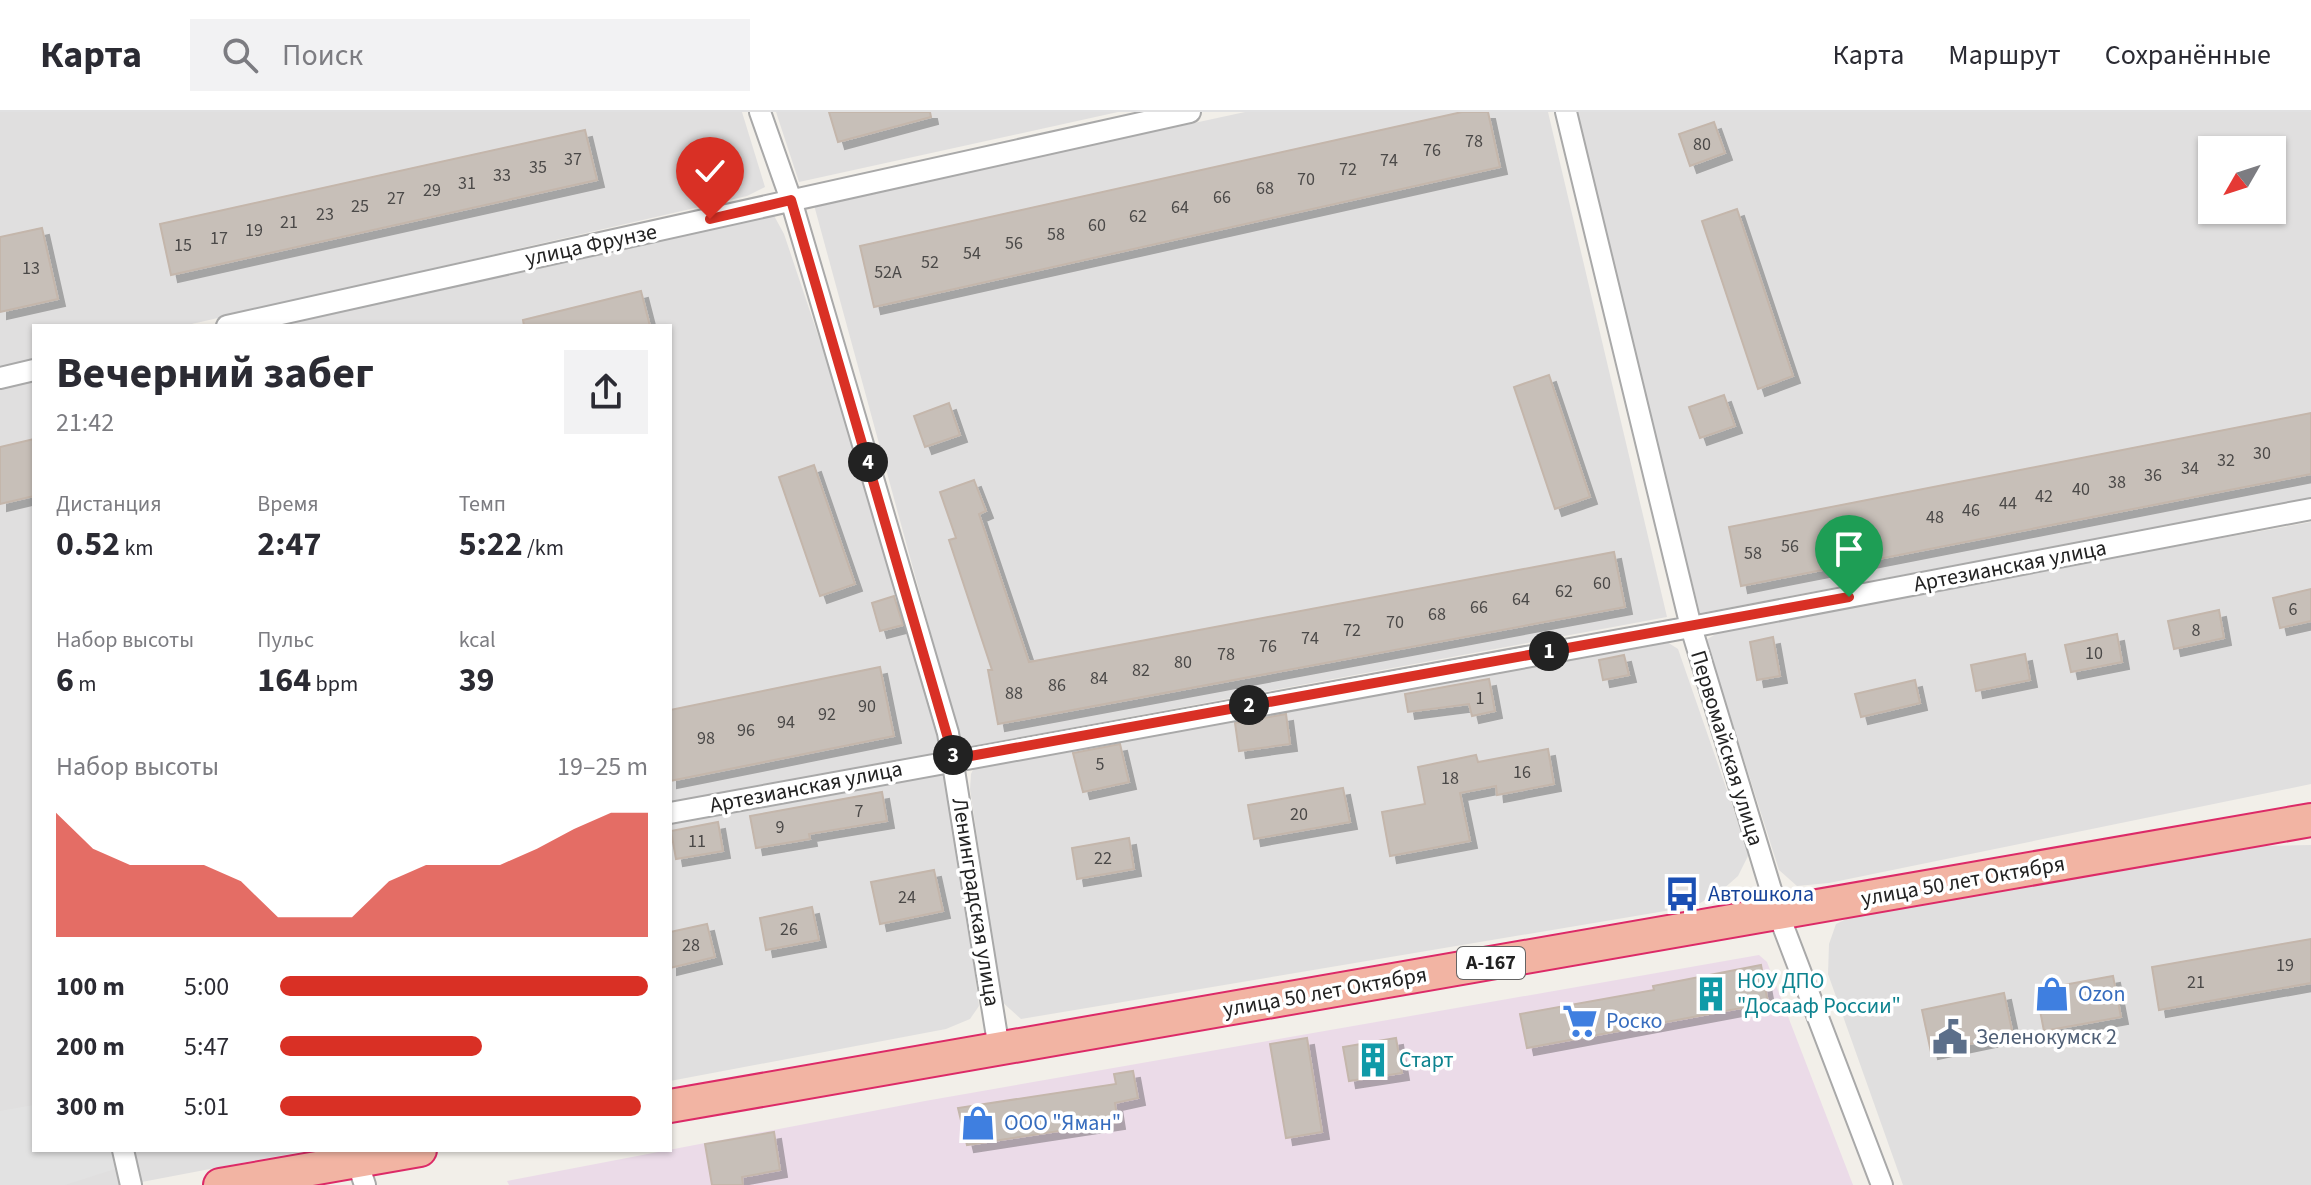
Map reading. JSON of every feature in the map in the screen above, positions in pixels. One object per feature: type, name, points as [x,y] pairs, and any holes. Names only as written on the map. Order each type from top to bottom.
[{"type":"highway","name":"улица 50 лет Октября","points":[[672,1106],[2311,820]]},
{"type":"highway","points":[[220,1185],[361,1173],[415,1152]]},
{"type":"street","name":"Ленинградская улица","points":[[760,112],[791,200],[954,759],[999,1049]]},
{"type":"street","name":"улица Фрунзе","points":[[236,324],[1190,112]]},
{"type":"street","name":"Первомайская улица","points":[[1566,112],[1691,627],[1778,913],[1882,1185]]},
{"type":"street","points":[[0,378],[32,370]]},
{"type":"street","name":"Артезианская улица","points":[[672,813],[1691,627],[2311,509]]},
{"type":"street","points":[[123,1152],[131,1185]]},
{"type":"shaded area","points":[[0,112],[742,112],[765,187],[747,196],[192,324],[32,324],[32,360],[0,368]]},
{"type":"shaded area","points":[[776,112],[1118,112],[799,182]]},
{"type":"shaded area","points":[[1245,112],[1548,112],[1667,617],[962,748],[814,205]]},
{"type":"shaded area","points":[[1571,112],[2311,112],[2311,498],[1700,613]]},
{"type":"shaded area","points":[[772,212],[784,234],[867,481],[948,767],[979,1006],[970,1019],[946,1029],[672,1081],[672,324],[272,324]]},
{"type":"shaded area","points":[[32,379],[32,1152],[299,1152],[126,1185],[0,1185],[0,387]]},
{"type":"shaded area","points":[[2311,522],[2311,784],[1829,883],[1797,886],[1779,870],[1706,640],[1727,627]]},
{"type":"shaded area","points":[[1664,640],[1678,649],[1749,854],[1738,876],[1721,891],[1695,906],[1021,1019],[1001,1001],[970,789],[971,774],[978,759]]},
{"type":"shaded area","points":[[2311,845],[2311,1185],[1903,1185],[1828,974],[1829,944],[1836,924],[1865,910],[1905,902],[2258,846]]},
{"type":"shaded area","points":[[1759,955],[1767,962],[1853,1185],[509,1185],[507,1181],[672,1152],[672,1149],[925,1101]]},
{"type":"shaded area","points":[[32,1105],[32,1152],[111,1152],[115,1169],[65,1185],[0,1185],[0,1111]]},
{"type":"building","points":[[829,112],[930,112],[931,117],[838,142]]},
{"type":"building","points":[[1462,112],[1488,112],[1500,167],[874,307],[860,246]]},
{"type":"building","points":[[1714,122],[1725,153],[1690,166],[1679,134]]},
{"type":"building","points":[[585,130],[597,180],[171,275],[160,224]]},
{"type":"building","points":[[1737,209],[1793,376],[1758,389],[1702,221]]},
{"type":"building","points":[[42,228],[58,299],[0,312],[0,237]]},
{"type":"building","points":[[641,291],[649,324],[524,324],[523,320]]},
{"type":"building","points":[[1549,375],[1590,497],[1555,509],[1514,387]]},
{"type":"building","points":[[1724,395],[1735,426],[1700,438],[1689,407]]},
{"type":"building","points":[[949,403],[960,435],[925,447],[914,416]]},
{"type":"building","points":[[2311,413],[2311,474],[1741,586],[1729,527]]},
{"type":"building","points":[[32,439],[32,496],[0,504],[0,447]]},
{"type":"building","points":[[814,465],[855,584],[820,596],[779,477]]},
{"type":"building","points":[[974,480],[986,511],[979,514],[1029,662],[1614,552],[1625,607],[998,724],[988,670],[992,670],[949,540],[956,538],[940,492]]},
{"type":"building","points":[[2311,589],[2311,621],[2280,628],[2273,598]]},
{"type":"building","points":[[894,596],[903,625],[880,631],[872,603]]},
{"type":"building","points":[[2219,610],[2224,638],[2174,649],[2168,621]]},
{"type":"building","points":[[2117,634],[2122,662],[2071,672],[2065,645]]},
{"type":"building","points":[[1773,637],[1780,676],[1757,680],[1750,642]]},
{"type":"building","points":[[2025,654],[2030,680],[1976,691],[1971,665]]},
{"type":"building","points":[[1624,655],[1629,675],[1603,680],[1599,660]]},
{"type":"building","points":[[880,667],[894,736],[672,781],[672,710]]},
{"type":"building","points":[[1489,679],[1495,711],[1472,716],[1469,704],[1408,712],[1405,694]]},
{"type":"building","points":[[1915,680],[1920,703],[1861,717],[1855,694]]},
{"type":"building","points":[[1286,714],[1290,744],[1239,751],[1235,723]]},
{"type":"building","points":[[1120,744],[1129,782],[1083,792],[1073,753]]},
{"type":"building","points":[[1548,749],[1554,784],[1497,795],[1496,786],[1460,793],[1470,841],[1390,856],[1382,812],[1425,804],[1418,767],[1476,755],[1478,762]]},
{"type":"building","points":[[1343,788],[1350,822],[1254,839],[1248,805]]},
{"type":"building","points":[[882,792],[887,821],[809,834],[810,839],[756,848],[750,816]]},
{"type":"building","points":[[718,822],[723,851],[676,859],[672,831]]},
{"type":"building","points":[[1129,838],[1134,869],[1077,879],[1072,848]]},
{"type":"building","points":[[934,870],[943,911],[880,924],[871,882]]},
{"type":"building","points":[[812,907],[819,940],[766,950],[760,918]]},
{"type":"building","points":[[707,924],[715,957],[672,968],[672,932]]},
{"type":"building","points":[[2311,939],[2311,983],[2159,1010],[2152,967]]},
{"type":"building","points":[[1761,965],[1768,1003],[1527,1048],[1520,1014],[1654,990],[1653,986]]},
{"type":"building","points":[[2113,976],[2121,1017],[2044,1031],[2036,990]]},
{"type":"building","points":[[2004,993],[2013,1035],[1931,1052],[1922,1010]]},
{"type":"building","points":[[1307,1038],[1322,1132],[1286,1138],[1270,1044]]},
{"type":"building","name":"Старт","points":[[1396,1038],[1402,1073],[1349,1081],[1343,1047]]},
{"type":"building","points":[[1133,1071],[1138,1098],[1115,1103],[1118,1122],[967,1145],[958,1108],[1116,1084],[1114,1074]]},
{"type":"building","points":[[774,1132],[780,1170],[742,1177],[743,1185],[712,1185],[705,1144]]},
{"type":"place","name":"Автошкола","points":[[1682,894]]},
{"type":"place","name":"НОУ ДПО \"Досааф России\"","points":[[1711,994]]},
{"type":"place","name":"Ozon","points":[[2052,994]]},
{"type":"place","name":"Роско","points":[[1580,1021]]},
{"type":"place","name":"Зеленокумск 2","points":[[1950,1037]]},
{"type":"place","name":"Старт","points":[[1373,1060]]},
{"type":"place","name":"ООО \"Яман\"","points":[[978,1123]]},
{"type":"route","points":[[710,219],[791,200],[954,759],[1849,597]]}]
